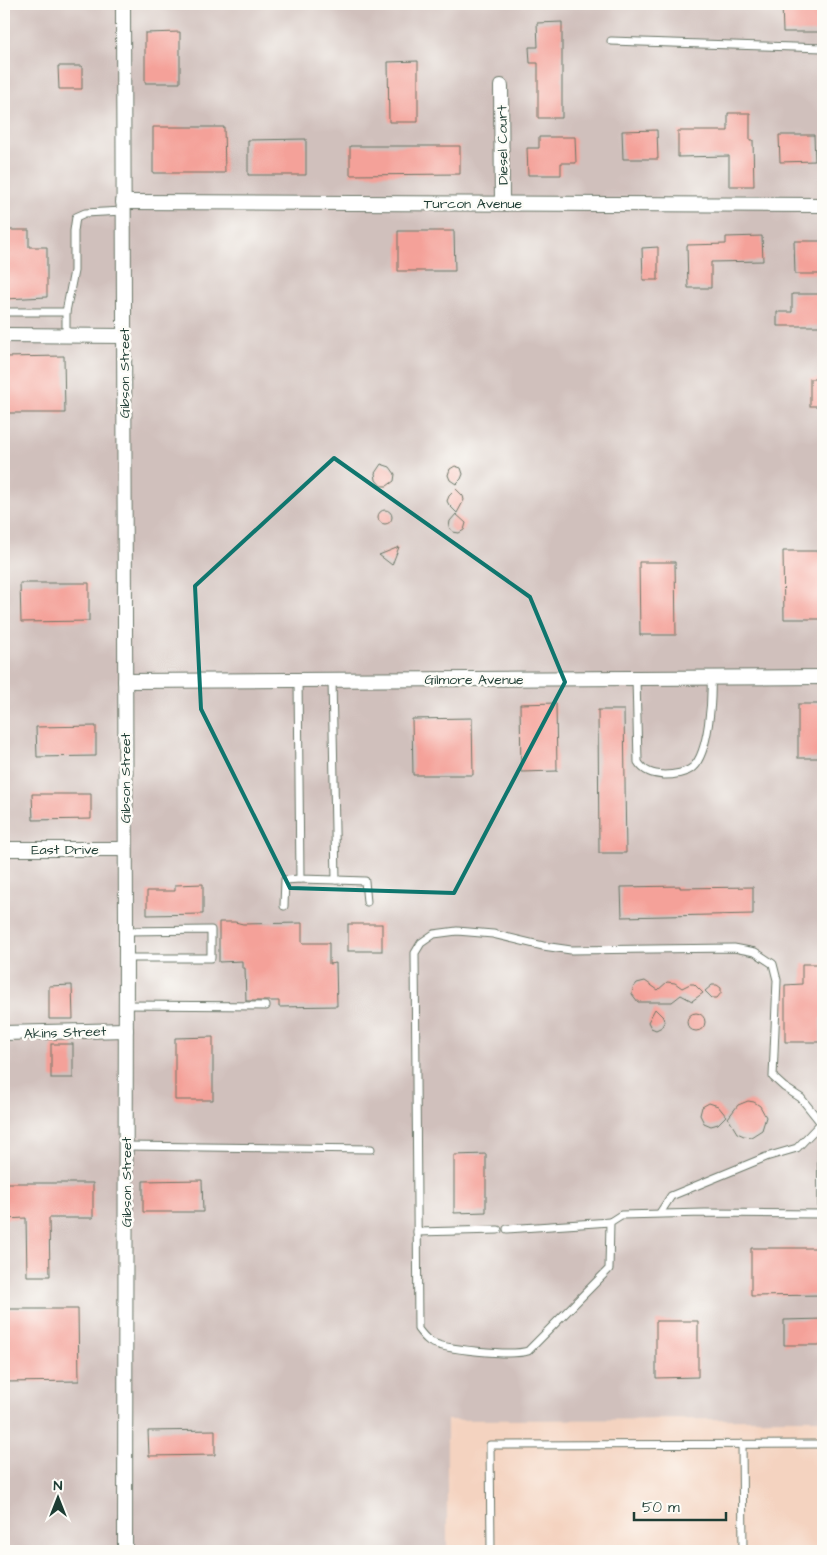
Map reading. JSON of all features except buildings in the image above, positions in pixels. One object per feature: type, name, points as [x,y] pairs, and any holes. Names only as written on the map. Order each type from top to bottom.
[{"type":"street","name":"Gibson Street","points":[[123,4],[126,849],[125,1551]]},
{"type":"street","name":"Diesel Court","points":[[501,86],[502,203]]},
{"type":"street","name":"Turcon Avenue","points":[[124,206],[502,203],[823,205]]},
{"type":"street","points":[[4,335],[124,336]]},
{"type":"street","name":"Gilmore Avenue","points":[[125,681],[823,677]]},
{"type":"street","name":"East Drive","points":[[4,849],[126,849]]},
{"type":"street","name":"Akins Street","points":[[4,1033],[126,1030]]},
{"type":"lane","points":[[611,41],[823,48]]},
{"type":"lane","points":[[66,336],[66,312],[74,271],[76,217],[85,213],[124,206]]},
{"type":"lane","points":[[4,312],[66,312]]},
{"type":"lane","points":[[636,678],[638,762],[647,772],[669,775],[685,772],[692,768],[700,756],[712,710],[711,678]]},
{"type":"lane","points":[[298,680],[300,880]]},
{"type":"lane","points":[[332,680],[336,880]]},
{"type":"lane","points":[[284,906],[285,880],[365,881],[366,902]]},
{"type":"lane","points":[[126,931],[211,930],[211,958],[126,958]]},
{"type":"lane","points":[[507,1230],[610,1222],[621,1215],[660,1213],[823,1214],[822,1122],[801,1098],[773,1077],[777,980],[773,964],[755,952],[734,948],[571,950],[543,946],[493,934],[457,931],[434,934],[421,943],[415,953],[418,1329],[429,1341],[449,1347],[491,1352],[522,1353],[528,1351],[609,1269],[610,1222]]},
{"type":"lane","points":[[126,1005],[266,1006]]},
{"type":"lane","points":[[660,1213],[671,1196],[766,1157],[797,1148],[822,1122]]},
{"type":"lane","points":[[126,1146],[371,1149]]},
{"type":"lane","points":[[417,1232],[498,1230]]},
{"type":"lane","points":[[742,1444],[744,1551]]},
{"type":"lane","points":[[491,1551],[490,1445],[823,1444]]},
{"type":"highlighted area","points":[[334,458],[530,597],[565,682],[454,893],[290,888],[201,709],[195,586]]},
{"type":"shaded area","points":[[4,4],[823,4],[823,1419],[447,1420],[447,1551],[4,1551]]},
{"type":"shaded area","points":[[823,1419],[823,1551],[447,1551],[446,1420]]}]
